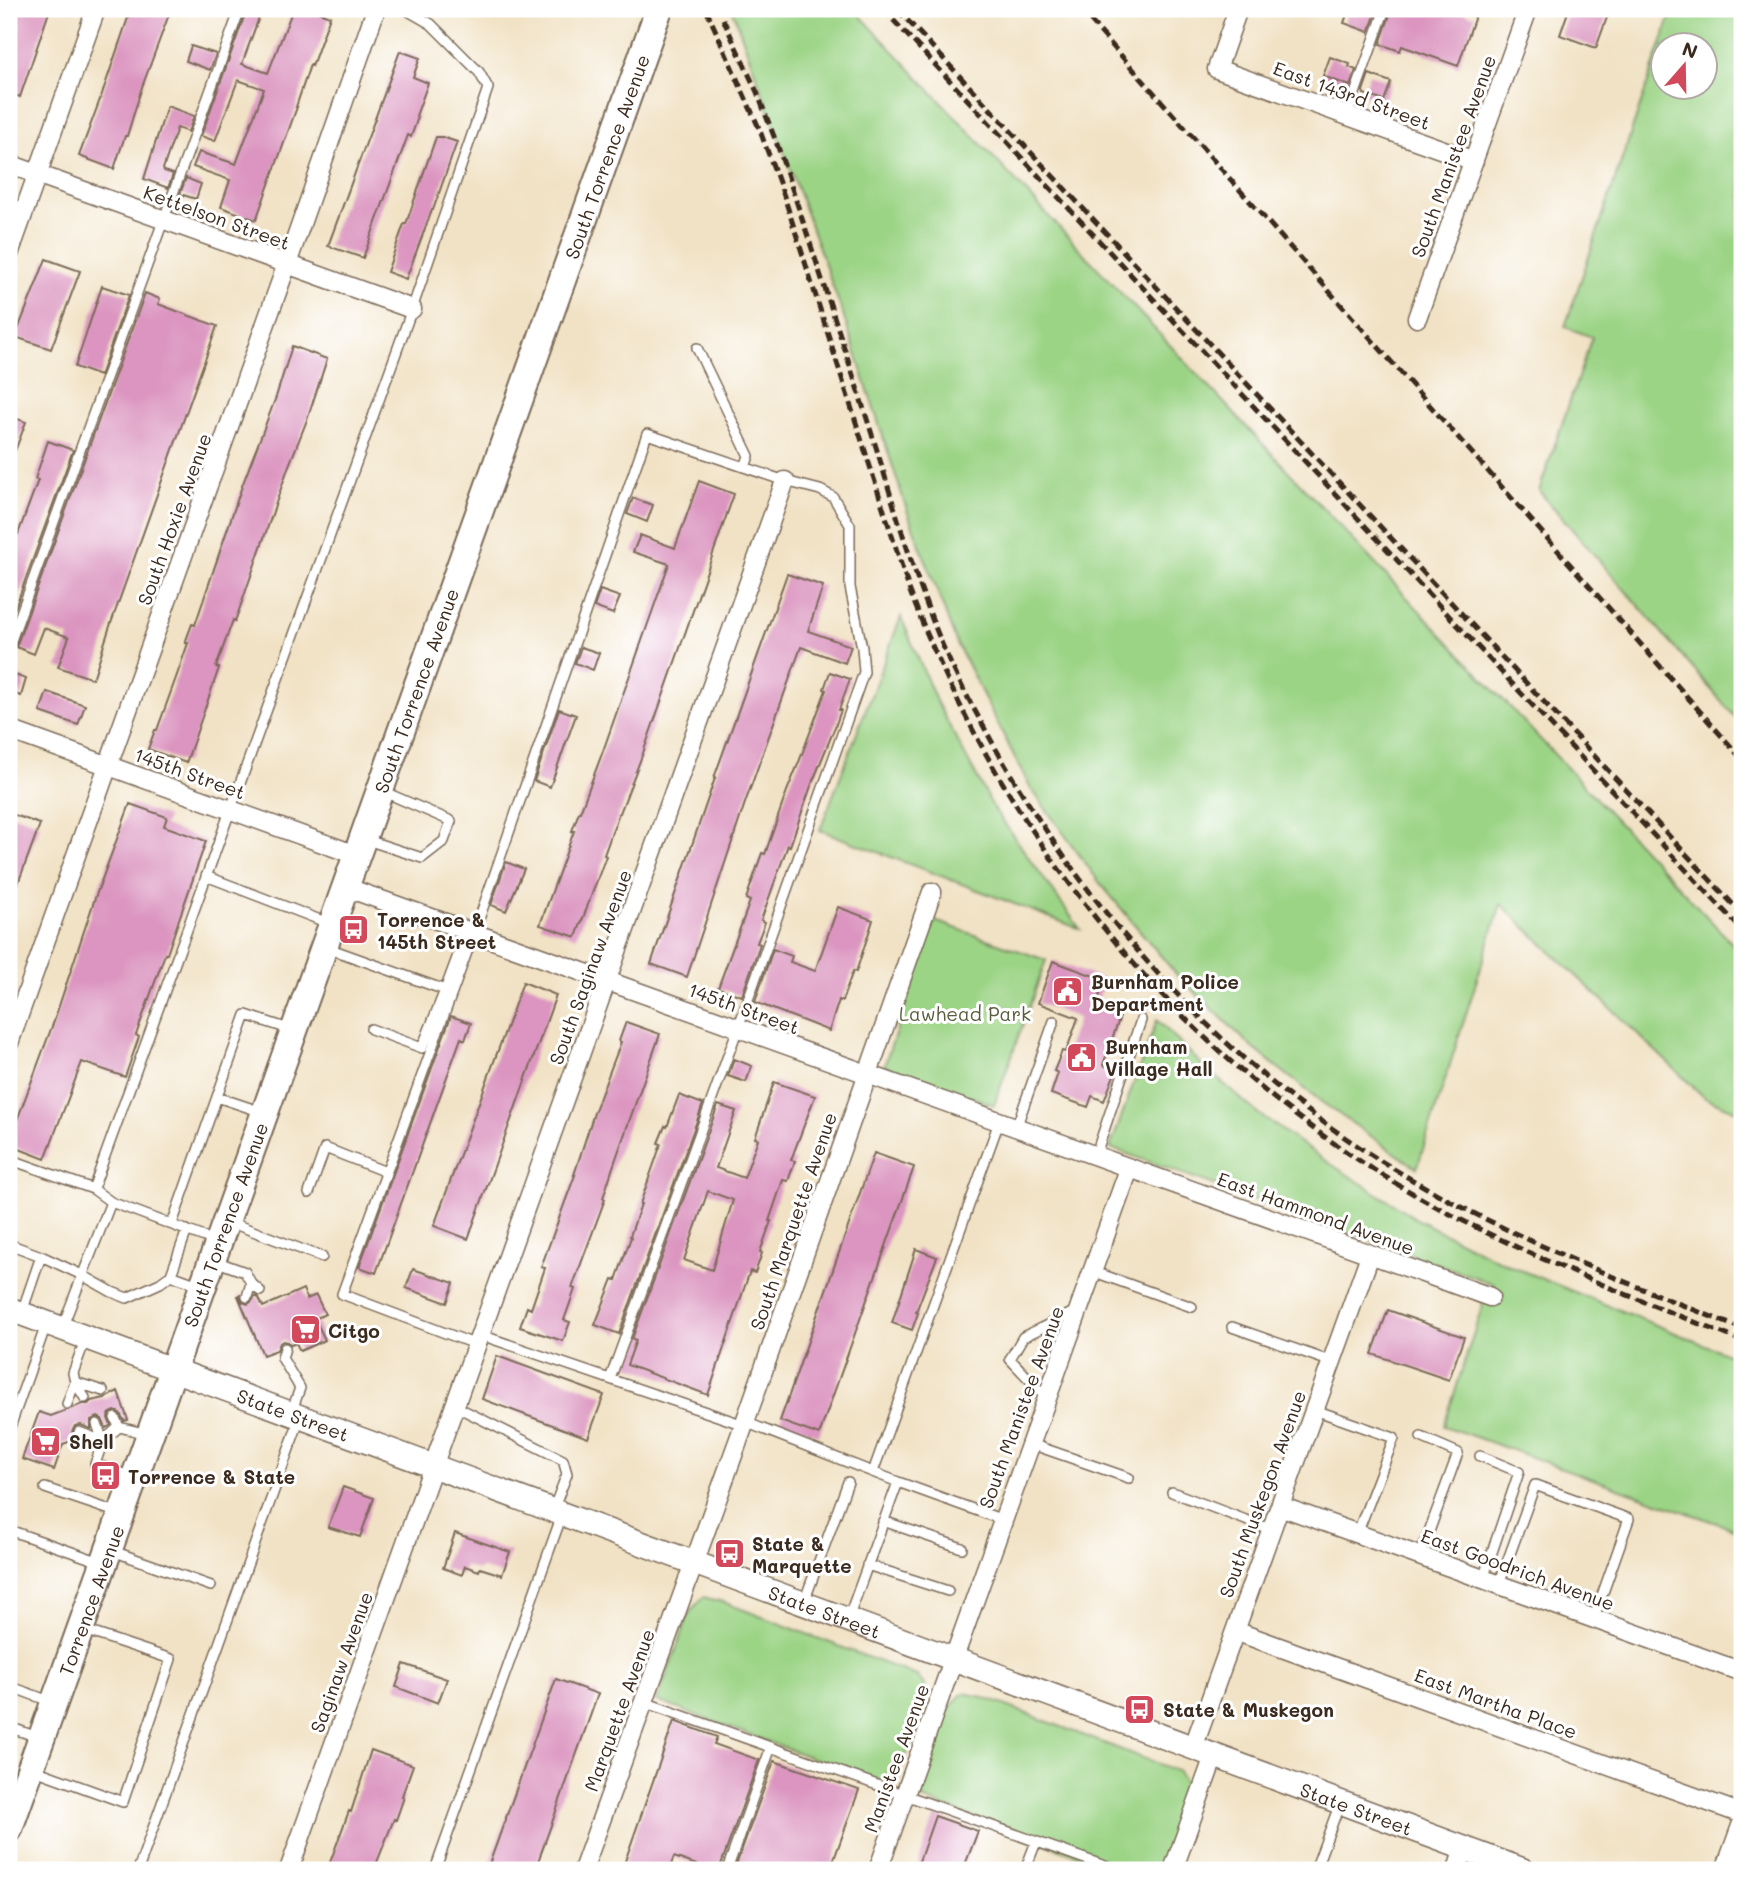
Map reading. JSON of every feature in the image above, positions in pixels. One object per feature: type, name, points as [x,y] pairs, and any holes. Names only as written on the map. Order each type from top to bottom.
[{"type":"main road","name":"South Torrence Avenue","points":[[173,1371],[659,9]]},
{"type":"main road","name":"Torrence Avenue","points":[[9,1829],[15,1794],[30,1769],[173,1371]]},
{"type":"street","points":[[9,254],[96,9]]},
{"type":"street","name":"South Hoxie Avenue","points":[[9,1044],[376,9]]},
{"type":"street","name":"East 143rd Street","points":[[1238,9],[1217,69],[1474,161]]},
{"type":"street","name":"South Manistee Avenue","points":[[1418,318],[1528,9]]},
{"type":"street","name":"Kettelson Street","points":[[9,164],[412,309]]},
{"type":"street","name":"South Saginaw Avenue","points":[[433,1467],[785,481]]},
{"type":"street","name":"145th Street","points":[[9,730],[230,810],[359,847]]},
{"type":"street","name":"145th Street","points":[[345,887],[1129,1169]]},
{"type":"street","name":"South Marquette Avenue","points":[[694,1564],[932,892]]},
{"type":"street","name":"South Manistee Avenue","points":[[953,1660],[1129,1169]]},
{"type":"street","name":"East Hammond Avenue","points":[[1129,1169],[1490,1297]]},
{"type":"street","name":"South Muskegon Avenue","points":[[1173,1870],[1235,1631],[1370,1255]]},
{"type":"street","name":"State Street","points":[[15,1312],[1340,1802],[1460,1859],[1523,1870]]},
{"type":"street","name":"Saginaw Avenue","points":[[289,1870],[433,1467]]},
{"type":"street","name":"East Goodrich Avenue","points":[[1280,1506],[1742,1672]]},
{"type":"street","name":"Marquette Avenue","points":[[583,1870],[694,1564]]},
{"type":"street","name":"East Martha Place","points":[[1235,1631],[1742,1814]]},
{"type":"street","name":"Manistee Avenue","points":[[878,1870],[953,1660]]},
{"type":"street","points":[[1725,1870],[1742,1823]]},
{"type":"lane","points":[[9,646],[240,9]]},
{"type":"lane","points":[[93,1189],[412,309],[488,88],[479,72],[431,24],[405,9]]},
{"type":"lane","points":[[1347,116],[1385,9]]},
{"type":"lane","points":[[697,348],[749,456],[745,467]]},
{"type":"lane","points":[[610,1379],[864,672],[850,587],[850,525],[833,497],[820,490],[785,481],[647,434],[342,1294],[744,1423],[1003,1520]]},
{"type":"lane","points":[[359,847],[422,858],[444,841],[448,831],[451,821],[380,790]]},
{"type":"lane","points":[[206,876],[444,990]]},
{"type":"lane","points":[[371,1029],[422,1048],[470,932]]},
{"type":"lane","points":[[172,1224],[246,1014],[294,1031]]},
{"type":"lane","points":[[1095,1157],[1141,1020]]},
{"type":"lane","points":[[1016,1129],[1054,1021]]},
{"type":"lane","points":[[217,1097],[265,1113]]},
{"type":"lane","points":[[873,1472],[999,1122]]},
{"type":"lane","points":[[309,1193],[325,1148],[386,1172]]},
{"type":"lane","points":[[9,1159],[93,1189],[111,1202],[219,1241],[322,1257]]},
{"type":"lane","points":[[9,1430],[54,1326],[82,1275],[111,1202]]},
{"type":"lane","points":[[9,1244],[41,1256],[127,1298],[171,1275],[187,1230]]},
{"type":"lane","points":[[219,1241],[260,1291]]},
{"type":"lane","points":[[15,1312],[41,1256]]},
{"type":"lane","points":[[1092,1271],[1192,1307]]},
{"type":"lane","points":[[171,1275],[203,1286]]},
{"type":"lane","points":[[247,1297],[251,1283]]},
{"type":"lane","points":[[1047,1398],[1010,1359],[1023,1337],[1079,1310]]},
{"type":"lane","points":[[1232,1327],[1332,1362]]},
{"type":"lane","points":[[86,1338],[73,1373],[75,1382],[86,1398]]},
{"type":"lane","points":[[138,1870],[295,1416],[300,1388],[284,1353],[271,1353]]},
{"type":"lane","points":[[75,1382],[103,1391]]},
{"type":"lane","points":[[67,1404],[75,1382]]},
{"type":"lane","points":[[435,1870],[557,1513],[566,1474],[563,1460],[455,1406]]},
{"type":"lane","points":[[1315,1410],[1394,1438],[1357,1534]]},
{"type":"lane","points":[[135,1478],[95,1464],[103,1441],[117,1423],[150,1434]]},
{"type":"lane","points":[[97,1424],[103,1441]]},
{"type":"lane","points":[[79,1432],[103,1441]]},
{"type":"lane","points":[[1420,1556],[1458,1453],[1421,1437]]},
{"type":"lane","points":[[1031,1444],[1129,1478]]},
{"type":"lane","points":[[1480,1456],[1519,1472],[1491,1582]]},
{"type":"lane","points":[[803,1604],[848,1482]]},
{"type":"lane","points":[[847,1620],[898,1482]]},
{"type":"lane","points":[[1491,1582],[1535,1485],[1629,1519],[1594,1618]]},
{"type":"lane","points":[[45,1488],[121,1514]]},
{"type":"lane","points":[[1172,1492],[1272,1530]]},
{"type":"lane","points":[[883,1521],[962,1548]]},
{"type":"lane","points":[[9,1530],[211,1586]]},
{"type":"lane","points":[[867,1565],[948,1591]]},
{"type":"lane","points":[[30,1769],[123,1802],[171,1660],[80,1629]]},
{"type":"lane","points":[[9,1686],[54,1702]]},
{"type":"lane","points":[[644,1702],[1116,1870]]},
{"type":"lane","points":[[9,1727],[41,1739]]},
{"type":"lane","points":[[727,1870],[771,1747]]},
{"type":"lane","points":[[1315,1870],[1340,1802]]},
{"type":"lane","points":[[1025,1870],[1035,1842]]},
{"type":"green space","points":[[732,9],[854,9],[1742,954],[1742,1113],[1705,1098],[1501,904],[1417,1168],[1323,1103],[1253,1048],[1176,974],[1099,882],[1030,787],[957,644],[908,513],[844,317]]},
{"type":"green space","points":[[1673,9],[1742,9],[1742,725],[1539,491],[1592,337],[1565,327],[1650,77],[1650,102],[1720,102],[1720,32],[1665,32]]},
{"type":"green space","points":[[901,617],[936,701],[994,809],[1080,929],[820,830]]},
{"type":"green space","name":"Lawhead Park","points":[[935,921],[1046,960],[994,1105],[884,1066]]},
{"type":"green space","points":[[1157,1020],[1202,1065],[1256,1112],[1420,1221],[1508,1265],[1742,1360],[1742,1532],[1444,1426],[1485,1298],[1494,1284],[1110,1148]]},
{"type":"green space","points":[[703,1597],[723,1602],[917,1676],[925,1686],[924,1707],[894,1788],[657,1701],[690,1612]]},
{"type":"green space","points":[[963,1693],[983,1697],[1177,1771],[1185,1782],[1184,1802],[1159,1870],[1118,1870],[916,1797],[950,1707]]},
{"type":"building","points":[[11,9],[50,9],[20,97],[9,93]]},
{"type":"building","points":[[131,9],[171,9],[114,169],[79,156]]},
{"type":"building","points":[[247,9],[262,9],[242,64],[268,73],[293,9],[310,9],[330,16],[256,220],[221,207],[230,180],[193,167],[199,152],[236,164],[264,89],[238,80],[215,141],[201,136]]},
{"type":"building","points":[[1349,9],[1364,9],[1376,13],[1369,32],[1344,23]]},
{"type":"building","points":[[1392,9],[1454,9],[1475,16],[1458,66],[1402,46],[1400,51],[1380,44]]},
{"type":"building","points":[[1569,9],[1610,9],[1596,48],[1560,35]]},
{"type":"building","points":[[191,46],[216,54],[210,70],[186,61]]},
{"type":"building","points":[[400,51],[420,58],[413,77],[428,83],[411,137],[408,135],[363,258],[328,246]]},
{"type":"building","points":[[1330,57],[1350,64],[1349,67],[1356,70],[1350,86],[1323,76]]},
{"type":"building","points":[[1369,74],[1391,82],[1384,101],[1364,94]]},
{"type":"building","points":[[167,106],[194,116],[188,132],[177,128],[163,169],[173,174],[168,188],[144,179]]},
{"type":"building","points":[[436,137],[457,142],[406,279],[387,272]]},
{"type":"building","points":[[186,178],[201,184],[196,199],[180,194]]},
{"type":"building","points":[[46,259],[80,271],[51,349],[15,337]]},
{"type":"building","points":[[102,286],[129,295],[100,376],[75,367]]},
{"type":"building","points":[[145,293],[160,299],[158,304],[217,326],[93,679],[58,667],[69,637],[44,628],[34,654],[16,647]]},
{"type":"building","points":[[292,346],[327,359],[242,602],[216,667],[219,668],[186,763],[148,749],[177,675],[192,624],[195,625]]},
{"type":"building","points":[[9,416],[26,422],[10,464],[9,464]]},
{"type":"building","points":[[48,441],[73,450],[15,608],[9,606],[9,554],[38,480],[35,479]]},
{"type":"building","points":[[699,481],[734,494],[576,937],[540,925],[669,564],[633,552],[640,535],[675,548]]},
{"type":"building","points":[[633,498],[653,505],[647,522],[627,514]]},
{"type":"building","points":[[787,574],[823,586],[808,631],[851,646],[845,663],[801,647],[687,977],[651,964]]},
{"type":"building","points":[[600,590],[620,597],[613,614],[594,607]]},
{"type":"building","points":[[581,647],[599,653],[593,670],[575,663]]},
{"type":"building","points":[[830,672],[850,679],[835,727],[761,920],[765,922],[757,943],[760,944],[742,996],[718,988],[750,901],[746,899],[762,853],[765,854],[826,690],[824,689]]},
{"type":"building","points":[[9,673],[26,679],[21,696],[9,692]]},
{"type":"building","points":[[47,692],[85,705],[78,725],[40,712]]},
{"type":"building","points":[[559,709],[576,715],[550,787],[534,781]]},
{"type":"building","points":[[130,804],[167,817],[164,826],[206,841],[136,1035],[139,1037],[125,1077],[82,1062],[45,1159],[9,1145],[9,1142]]},
{"type":"building","points":[[9,813],[40,824],[10,905],[9,905]]},
{"type":"building","points":[[506,862],[524,869],[506,911],[491,905]]},
{"type":"building","points":[[838,907],[873,920],[856,972],[853,971],[842,1001],[839,1000],[829,1031],[755,1002],[773,949],[792,956],[790,962],[815,971]]},
{"type":"building","points":[[1053,961],[1105,980],[1096,1005],[1121,1014],[1103,1065],[1116,1070],[1104,1101],[1092,1096],[1088,1107],[1051,1094],[1058,1073],[1054,1071],[1062,1051],[1066,1052],[1078,1018],[1038,1003]]},
{"type":"building","points":[[523,982],[556,995],[468,1239],[434,1226]]},
{"type":"building","points":[[451,1016],[471,1023],[465,1040],[461,1038],[376,1273],[359,1267]]},
{"type":"building","points":[[626,1022],[660,1034],[572,1288],[575,1289],[564,1320],[570,1322],[563,1341],[520,1327],[527,1307],[531,1309],[545,1268],[541,1267]]},
{"type":"building","points":[[734,1059],[752,1066],[746,1082],[728,1076]]},
{"type":"building","points":[[774,1082],[815,1096],[791,1160],[795,1161],[788,1181],[783,1180],[760,1252],[762,1253],[755,1273],[750,1271],[708,1395],[627,1365],[636,1340],[632,1339],[718,1105],[736,1111],[716,1168],[744,1178],[758,1139],[755,1138]],"holes":[[[708,1191],[733,1200],[712,1270],[684,1260]]]},
{"type":"building","points":[[679,1095],[703,1104],[619,1334],[595,1325],[613,1279],[616,1280],[661,1144],[658,1143]]},
{"type":"building","points":[[874,1153],[914,1167],[819,1435],[780,1421]]},
{"type":"building","points":[[916,1249],[937,1257],[912,1330],[892,1323]]},
{"type":"building","points":[[413,1269],[454,1283],[447,1303],[406,1288]]},
{"type":"building","points":[[303,1289],[307,1299],[316,1295],[325,1314],[315,1319],[325,1340],[300,1351],[296,1343],[291,1345],[283,1341],[277,1350],[263,1355],[238,1296],[240,1295],[242,1302],[248,1304],[255,1296],[263,1307]]},
{"type":"building","points":[[1388,1310],[1464,1337],[1449,1380],[1372,1354]]},
{"type":"building","points":[[497,1356],[604,1395],[588,1438],[482,1399]]},
{"type":"building","points":[[118,1391],[128,1420],[124,1421],[120,1413],[115,1411],[109,1414],[111,1425],[106,1428],[98,1417],[91,1420],[91,1429],[75,1426],[72,1432],[77,1439],[63,1444],[54,1470],[22,1459],[39,1412],[51,1416]]},
{"type":"building","points":[[343,1487],[374,1498],[360,1537],[328,1527]]},
{"type":"building","points":[[455,1533],[510,1552],[502,1575],[465,1566],[462,1575],[443,1568]]},
{"type":"building","points":[[404,1664],[447,1679],[438,1703],[396,1687]]},
{"type":"building","points":[[556,1679],[598,1694],[535,1870],[487,1870]]},
{"type":"building","points":[[674,1721],[717,1737],[714,1744],[759,1760],[719,1870],[711,1870],[674,1857],[669,1870],[633,1870],[623,1867]]},
{"type":"building","points":[[371,1750],[413,1765],[396,1820],[394,1819],[374,1870],[345,1870],[329,1865],[349,1811],[351,1812]]},
{"type":"building","points":[[774,1761],[859,1790],[830,1870],[735,1868]]},
{"type":"building","points":[[935,1816],[978,1831],[963,1870],[916,1870]]},
{"type":"railway","points":[[706,9],[759,128],[784,196],[909,589],[948,680],[994,768],[1047,852],[1107,932],[1173,1006],[1245,1074],[1323,1136],[1407,1190],[1488,1233],[1614,1289],[1742,1341]]},
{"type":"railway","points":[[883,9],[1742,930]]},
{"type":"railway","points":[[897,9],[1742,914]]},
{"type":"railway","points":[[1080,9],[1742,759]]},
{"type":"railway","points":[[723,19],[757,92],[778,147],[914,568],[940,639],[991,740],[1031,808],[1124,935],[1177,994],[1233,1049],[1294,1100],[1358,1146],[1425,1187],[1502,1227],[1581,1263],[1742,1329]]},
{"type":"place","name":"Torrence & 145th Street","points":[[354,930]]},
{"type":"place","name":"Burnham Police Department","points":[[1068,992]]},
{"type":"place","name":"Burnham Village Hall","points":[[1082,1057]]},
{"type":"place","name":"Citgo","points":[[305,1330]]},
{"type":"place","name":"Shell","points":[[46,1441]]},
{"type":"place","name":"Torrence & State","points":[[105,1476]]},
{"type":"place","name":"State & Marquette","points":[[729,1554]]},
{"type":"place","name":"State & Muskegon","points":[[1140,1709]]}]
